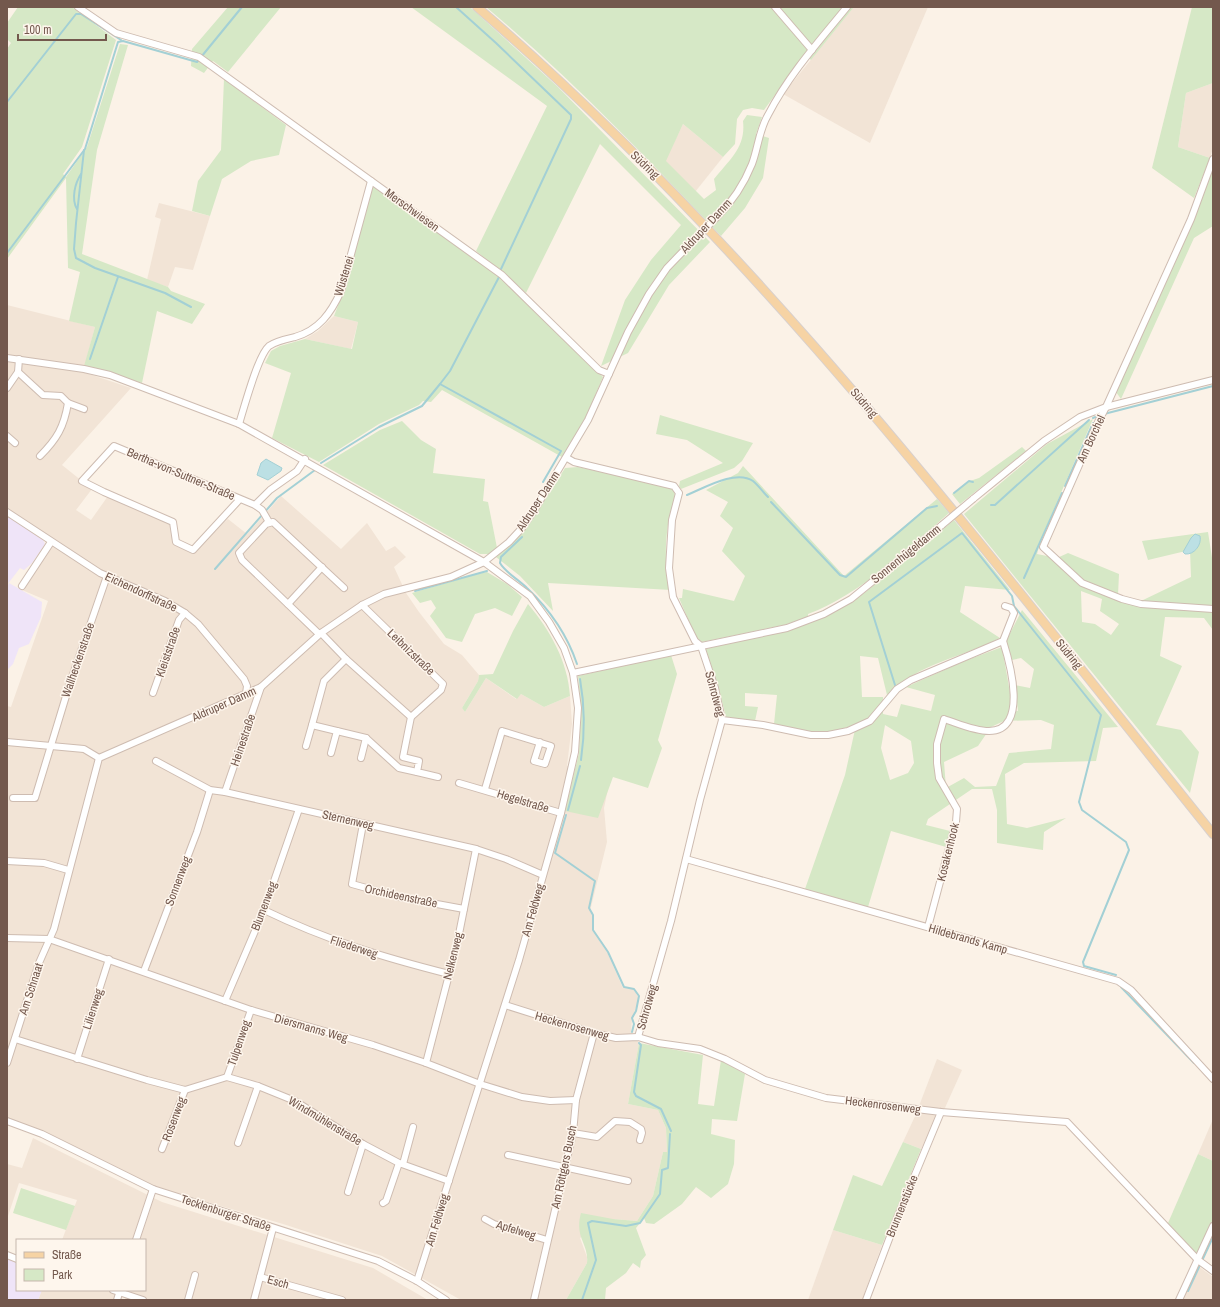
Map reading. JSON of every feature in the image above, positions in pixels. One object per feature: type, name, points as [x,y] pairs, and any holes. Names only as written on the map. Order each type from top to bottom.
[{"type":"main road","name":"Südring","points":[[477,7],[554,76],[665,185],[791,319],[918,467],[1213,834]]},
{"type":"street","name":"Merschwiesen","points":[[78,7],[116,33],[201,58],[502,275],[599,370],[609,374]]},
{"type":"street","points":[[775,7],[812,50]]},
{"type":"street","name":"Aldruper Damm","points":[[99,758],[261,687],[320,634],[362,605],[384,594],[406,587],[451,577],[484,562],[509,542],[522,528],[567,458],[588,420],[628,332],[649,294],[667,268],[729,204],[740,188],[752,164],[763,124],[778,96],[812,50],[847,7]]},
{"type":"street","name":"Am Borchel","points":[[1213,159],[1191,219],[1098,422],[1043,547],[1082,584],[1122,600],[1141,604],[1213,609]]},
{"type":"street","name":"Wüstenei","points":[[239,424],[257,369],[268,347],[280,341],[305,334],[328,316],[336,304],[341,291],[371,181]]},
{"type":"street","points":[[7,358],[84,369],[110,376],[239,424],[305,459],[484,562]]},
{"type":"street","points":[[7,388],[18,372],[20,359]]},
{"type":"street","points":[[18,372],[43,396],[61,396],[68,403],[84,409]]},
{"type":"street","name":"Sonnenhügeldamm","points":[[573,673],[787,628],[824,614],[851,599],[1044,441],[1066,425],[1090,412],[1106,407],[1213,380]]},
{"type":"street","points":[[40,456],[57,438],[59,429],[65,422],[68,403]]},
{"type":"street","points":[[7,436],[15,443]]},
{"type":"street","name":"Bertha-von-Suttner-Straße","points":[[240,499],[193,550],[176,542],[173,522],[82,481],[114,446],[255,505],[264,512],[269,522]]},
{"type":"street","name":"Schrotweg","points":[[567,458],[574,462],[674,486],[677,489],[679,493],[672,520],[669,568],[673,597],[695,641],[700,646],[715,688],[722,720],[638,1037]]},
{"type":"street","points":[[255,505],[270,490],[297,471],[305,459]]},
{"type":"street","name":"Eichendorffstraße","points":[[7,512],[51,542],[107,576],[165,601],[185,612],[198,624],[244,679],[247,686],[246,694]]},
{"type":"street","points":[[344,588],[273,522],[269,522],[239,555],[242,560],[346,659],[411,717],[407,740],[399,768]]},
{"type":"street","points":[[22,586],[51,542]]},
{"type":"street","name":"Am Feldweg","points":[[417,1282],[505,1005],[561,813],[575,752],[578,708],[573,673],[564,648],[549,622],[530,596],[484,562]]},
{"type":"street","points":[[288,604],[322,567]]},
{"type":"street","name":"Wallheckenstraße","points":[[13,798],[35,798],[70,683],[107,576]]},
{"type":"street","name":"Leibnizstraße","points":[[362,605],[443,684],[440,690],[411,717]]},
{"type":"street","points":[[722,720],[764,725],[810,735],[828,735],[860,727],[870,720],[897,689],[911,680],[1002,641],[1014,613],[1011,608],[1005,606]]},
{"type":"street","name":"Kleiststraße","points":[[153,693],[179,620],[185,612]]},
{"type":"street","name":"Kosakenhook","points":[[928,927],[956,822],[957,809],[939,778],[936,763],[937,744],[944,719],[990,732],[1005,726],[1012,717],[1014,707],[1009,661],[1002,641]]},
{"type":"street","points":[[306,746],[324,681],[346,659]]},
{"type":"street","name":"Heinestraße","points":[[225,792],[261,687]]},
{"type":"street","points":[[312,724],[366,738],[399,768],[438,777]]},
{"type":"street","points":[[331,753],[337,731]]},
{"type":"street","name":"Hegelstraße","points":[[485,789],[502,731],[540,742]]},
{"type":"street","points":[[361,758],[366,738]]},
{"type":"street","points":[[7,742],[84,749],[99,758],[68,870],[54,929],[49,939]]},
{"type":"street","points":[[402,757],[420,761],[417,772]]},
{"type":"street","name":"Sternenweg","points":[[156,761],[210,790],[225,792],[476,849],[506,859],[543,875]]},
{"type":"street","name":"Hegelstraße","points":[[458,782],[561,813]]},
{"type":"street","name":"Sonnenweg","points":[[144,971],[197,832],[210,790]]},
{"type":"street","name":"Blumenweg","points":[[225,1001],[264,910],[299,809]]},
{"type":"street","name":"Orchideenstraße","points":[[363,824],[352,884],[399,897],[464,909]]},
{"type":"street","name":"Nelkenweg","points":[[426,1063],[449,974],[476,849]]},
{"type":"street","name":"Hildebrands Kamp","points":[[686,859],[1118,981],[1131,990],[1213,1079]]},
{"type":"street","points":[[7,861],[44,863],[68,870]]},
{"type":"street","name":"Fliederweg","points":[[264,910],[299,927],[334,941],[381,956],[449,974]]},
{"type":"street","name":"Diersmanns Weg","points":[[7,938],[49,939],[144,971],[250,1010],[426,1063],[480,1084],[522,1096],[550,1101],[576,1100]]},
{"type":"street","name":"Am Schnaat","points":[[7,1063],[39,963],[49,939]]},
{"type":"street","name":"Lilienweg","points":[[76,1059],[109,959]]},
{"type":"street","name":"Heckenrosenweg","points":[[505,1005],[594,1034],[616,1038],[638,1037],[658,1043],[700,1049],[725,1058],[765,1080],[826,1098],[941,1112],[1066,1122],[1198,1260],[1213,1271]]},
{"type":"street","name":"Tulpenweg","points":[[227,1077],[250,1010]]},
{"type":"street","name":"Am Röttgers Busch","points":[[534,1300],[573,1133],[576,1100],[594,1034]]},
{"type":"street","points":[[15,1039],[76,1059],[186,1090],[227,1077]]},
{"type":"street","name":"Windmühlenstraße","points":[[227,1077],[258,1086],[295,1101],[362,1144],[401,1164],[449,1181]]},
{"type":"street","points":[[238,1143],[258,1086]]},
{"type":"street","name":"Rosenweg","points":[[162,1149],[186,1090]]},
{"type":"street","name":"Brunnenstücke","points":[[866,1300],[897,1218],[941,1112]]},
{"type":"street","name":"Tecklenburger Straße","points":[[7,1121],[42,1134],[152,1189],[378,1261],[446,1300]]},
{"type":"street","points":[[573,1133],[597,1137],[615,1121],[630,1122],[641,1129],[642,1133],[640,1140]]},
{"type":"street","points":[[383,1204],[386,1201],[401,1164],[413,1127]]},
{"type":"street","points":[[348,1192],[362,1144]]},
{"type":"street","points":[[508,1155],[628,1181]]},
{"type":"street","points":[[136,1239],[152,1189]]},
{"type":"street","name":"Apfelweg","points":[[486,1219],[494,1224],[547,1240]]},
{"type":"street","points":[[1179,1300],[1213,1226]]},
{"type":"street","points":[[254,1300],[274,1228]]},
{"type":"street","points":[[188,1300],[195,1275]]},
{"type":"street","name":"Esch","points":[[260,1278],[342,1300]]},
{"type":"street","points":[[117,1300],[120,1291],[144,1300]]},
{"type":"shaded area","points":[[854,7],[928,7],[870,143],[783,94]]},
{"type":"shaded area","points":[[1213,83],[1213,148],[1210,158],[1178,147],[1186,93]]},
{"type":"shaded area","points":[[683,124],[723,157],[695,192],[665,161]]},
{"type":"shaded area","points":[[159,203],[210,216],[193,270],[175,267],[168,287],[147,280],[161,219],[155,217]]},
{"type":"shaded area","points":[[7,305],[95,327],[83,372],[131,388],[62,465],[92,489],[76,510],[91,520],[108,496],[174,525],[176,541],[193,547],[228,519],[247,534],[281,496],[341,549],[367,523],[386,551],[395,546],[406,557],[394,567],[406,593],[444,644],[462,655],[479,675],[478,681],[462,708],[465,712],[486,678],[516,699],[521,694],[544,707],[570,696],[572,724],[567,766],[582,769],[608,789],[604,808],[607,842],[590,911],[592,915],[592,930],[607,952],[623,988],[633,989],[639,998],[632,1019],[631,1032],[639,1043],[628,1104],[658,1110],[666,1128],[667,1152],[663,1152],[653,1196],[637,1221],[613,1219],[580,1238],[587,1257],[587,1263],[566,1300],[461,1300],[382,1256],[283,1224],[156,1187],[42,1132],[7,1119],[7,706],[11,707],[48,601],[22,590],[53,541],[7,508]]},
{"type":"shaded area","points":[[334,316],[358,322],[351,349],[305,339],[318,331]]},
{"type":"shaded area","points":[[7,516],[43,540],[45,544],[32,563],[24,570],[20,568],[7,585]]},
{"type":"shaded area","points":[[9,583],[42,602],[41,617],[29,644],[19,648],[13,664],[7,670],[7,587]]},
{"type":"shaded area","points":[[937,1059],[962,1070],[944,1110],[919,1106]]},
{"type":"shaded area","points":[[917,1112],[933,1113],[937,1117],[921,1149],[903,1142]]},
{"type":"shaded area","points":[[1213,1119],[1213,1161],[1198,1154]]},
{"type":"shaded area","points":[[33,1138],[162,1202],[373,1268],[428,1300],[125,1300],[127,1292],[124,1291],[146,1291],[146,1239],[62,1239],[77,1200],[19,1183],[7,1219],[7,1164],[22,1168]]},
{"type":"shaded area","points":[[833,1230],[882,1245],[862,1300],[808,1300]]},
{"type":"shaded area","points":[[7,1259],[16,1263],[16,1291],[42,1291],[38,1300],[7,1300]]},
{"type":"shaded area","points":[[1198,1266],[1213,1277],[1213,1300],[1182,1300]]},
{"type":"shaded area","points":[[42,1291],[116,1291],[113,1300],[38,1300]]},
{"type":"green space","points":[[18,7],[72,7],[116,40],[82,147],[63,174],[66,177],[87,147],[120,44],[128,45],[97,150],[82,254],[168,287],[171,291],[205,304],[192,324],[157,311],[142,383],[84,366],[95,327],[69,321],[80,272],[68,268],[66,178],[7,259],[7,49],[11,43],[7,39],[7,23]]},
{"type":"green space","points":[[228,7],[281,7],[228,72],[213,61],[204,73],[191,66],[192,49]]},
{"type":"green space","points":[[411,7],[470,7],[558,87],[710,242],[669,285],[628,353],[601,366],[625,300],[651,260],[681,225],[600,144],[526,293],[476,251],[547,106]]},
{"type":"green space","points":[[486,7],[854,7],[811,60],[805,54],[764,110],[752,108],[743,110],[737,119],[735,144],[723,157],[683,124],[666,161],[704,199],[716,190],[714,179],[736,152],[742,138],[743,121],[747,115],[762,117],[756,134],[769,138],[763,178],[745,208],[721,236],[636,147],[577,89],[548,61]]},
{"type":"green space","points":[[1192,7],[1213,7],[1213,83],[1186,93],[1178,147],[1210,158],[1194,198],[1152,168]]},
{"type":"green space","points":[[224,79],[286,125],[279,155],[251,161],[222,179],[210,216],[192,211],[198,181],[221,150]]},
{"type":"green space","points":[[1213,165],[1213,226],[1194,238],[1121,399],[1116,392]]},
{"type":"green space","points":[[373,185],[502,279],[603,377],[585,419],[562,457],[442,390],[431,402],[423,401],[419,405],[379,424],[319,462],[272,438],[291,373],[265,363],[271,351],[280,346],[305,339],[352,349],[358,322],[334,316],[342,295]]},
{"type":"green space","points":[[660,415],[753,443],[742,461],[734,468],[681,489],[679,486],[680,481],[723,463],[687,440],[656,434]]},
{"type":"green space","points":[[1093,419],[1041,539],[1037,554],[1057,558],[1068,553],[1119,574],[1118,595],[1141,601],[1191,577],[1190,550],[1148,560],[1142,541],[1208,532],[1213,564],[1213,630],[1204,618],[1165,617],[1160,656],[1182,666],[1156,725],[1181,730],[1199,752],[1190,793],[964,514],[1047,444]],"holes":[[[1081,591],[1102,599],[1100,611],[1119,624],[1111,635],[1095,624],[1082,622]]]},
{"type":"green space","points":[[402,421],[421,440],[436,449],[433,473],[485,479],[483,501],[488,502],[497,548],[490,554],[480,554],[323,465],[380,430]]},
{"type":"green space","points":[[1022,447],[1026,451],[960,504],[952,494],[967,482],[979,478]]},
{"type":"green space","points":[[743,466],[844,576],[937,499],[949,513],[882,570],[846,595],[827,606],[808,614],[808,617],[784,625],[702,642],[696,638],[679,598],[682,598],[683,589],[734,601],[745,576],[722,551],[733,528],[720,516],[728,502],[706,490],[738,473]]},
{"type":"green space","points":[[578,467],[674,488],[674,500],[669,519],[666,545],[667,573],[671,590],[548,583],[553,611],[520,576],[496,557],[525,527],[565,468]]},
{"type":"green space","points":[[954,520],[1010,590],[965,586],[960,612],[1000,638],[986,645],[926,668],[899,684],[887,695],[878,658],[860,656],[862,697],[883,697],[883,714],[897,717],[901,704],[931,711],[935,695],[906,687],[962,662],[1002,647],[1013,710],[1018,711],[1015,685],[1030,688],[1034,669],[1021,658],[1012,660],[1006,641],[1022,610],[1118,727],[1103,728],[1096,761],[1024,763],[1005,774],[1007,824],[1027,828],[1066,818],[1044,832],[1043,850],[997,843],[997,810],[992,789],[972,789],[928,819],[926,825],[950,831],[946,847],[891,831],[868,907],[805,889],[845,775],[856,725],[828,732],[809,731],[774,724],[777,695],[745,693],[745,706],[758,707],[755,721],[726,717],[718,686],[705,649],[785,631],[834,612],[863,594]],"holes":[[[1041,720],[1054,725],[1051,749],[1009,753],[996,786],[975,787],[964,778],[946,788],[944,762],[978,746],[991,727],[1004,721]],[[885,725],[911,741],[914,763],[908,773],[890,780],[881,748]]]},
{"type":"green space","points":[[487,572],[507,584],[522,597],[512,616],[495,608],[475,614],[462,642],[446,638],[430,616],[436,608],[431,600],[420,603],[412,593],[474,575]]},
{"type":"green space","points":[[528,604],[544,625],[562,659],[569,683],[570,696],[544,707],[521,694],[517,699],[486,678],[465,712],[462,708],[478,681],[479,675],[493,674],[513,631]]},
{"type":"green space","points":[[671,655],[677,674],[658,740],[662,748],[648,788],[613,777],[598,818],[565,811],[579,753],[581,710],[578,676]]},
{"type":"green space","points":[[639,1043],[703,1055],[698,1104],[714,1106],[721,1060],[745,1074],[737,1121],[712,1119],[711,1134],[735,1140],[734,1164],[728,1184],[711,1198],[696,1187],[682,1204],[654,1224],[646,1223],[644,1218],[636,1228],[646,1255],[641,1261],[640,1268],[633,1263],[626,1273],[606,1288],[605,1300],[566,1300],[587,1263],[586,1250],[579,1229],[581,1213],[613,1219],[637,1221],[653,1196],[663,1152],[667,1152],[666,1128],[658,1110],[628,1104]]},
{"type":"green space","points":[[903,1142],[921,1149],[882,1245],[833,1230],[853,1175],[882,1186]]},
{"type":"green space","points":[[1198,1154],[1213,1161],[1213,1220],[1197,1255],[1168,1223]]},
{"type":"green space","points":[[21,1188],[75,1206],[66,1230],[13,1213]]},
{"type":"water","points":[[266,459],[282,468],[281,471],[268,480],[257,475],[261,463]]},
{"type":"water","points":[[1195,534],[1200,536],[1199,546],[1191,553],[1185,554],[1183,552]]},
{"type":"waterway","points":[[7,253],[85,149],[118,42],[123,41],[197,62],[242,7]]},
{"type":"waterway","points":[[456,7],[571,115],[571,119],[501,269]]},
{"type":"waterway","points":[[7,102],[76,14],[81,14],[121,40]]},
{"type":"waterway","points":[[84,150],[74,249],[76,258],[95,268],[165,293],[191,307]]},
{"type":"waterway","points":[[77,209],[74,201],[74,191],[81,174]]},
{"type":"waterway","points":[[90,359],[118,277]]},
{"type":"waterway","points":[[499,277],[450,371],[440,384],[561,451],[543,482]]},
{"type":"waterway","points":[[321,463],[379,427],[422,406],[440,384]]},
{"type":"waterway","points":[[1104,414],[1213,386]]},
{"type":"waterway","points":[[1093,418],[1100,415]]},
{"type":"waterway","points":[[991,505],[995,505],[1089,420]]},
{"type":"waterway","points":[[1065,486],[1093,423]]},
{"type":"waterway","points":[[215,569],[277,498],[315,470]]},
{"type":"waterway","points":[[687,495],[711,484],[729,478],[738,477],[753,481],[768,497]]},
{"type":"waterway","points":[[954,493],[969,481],[973,482]]},
{"type":"waterway","points":[[1024,578],[1062,493]]},
{"type":"waterway","points":[[771,502],[840,575],[846,577],[927,508],[937,506]]},
{"type":"waterway","points":[[895,685],[869,602],[962,533],[1012,596],[1014,606],[1101,715],[1079,802],[1082,810],[1126,842],[1129,850],[1083,962],[1084,966],[1116,975]]},
{"type":"waterway","points":[[522,537],[501,557],[500,563],[505,570],[524,585],[550,613],[563,632],[577,664]]},
{"type":"waterway","points":[[415,591],[487,571]]},
{"type":"waterway","points":[[580,679],[584,720],[581,760]]},
{"type":"waterway","points":[[568,810],[580,766]]},
{"type":"waterway","points":[[566,815],[555,853],[595,881],[589,908],[593,915],[593,930],[608,952],[624,987],[634,989],[639,996],[636,1011],[632,1018],[634,1024],[632,1032]]},
{"type":"waterway","points":[[1121,987],[1194,1063]]},
{"type":"waterway","points":[[639,1043],[641,1045],[634,1092],[636,1096],[661,1109],[671,1131]]},
{"type":"waterway","points":[[582,1300],[596,1260],[588,1223],[592,1221],[626,1226],[640,1223],[660,1194],[662,1170],[668,1168],[670,1134]]},
{"type":"waterway","points":[[1188,1291],[1213,1237]]}]
